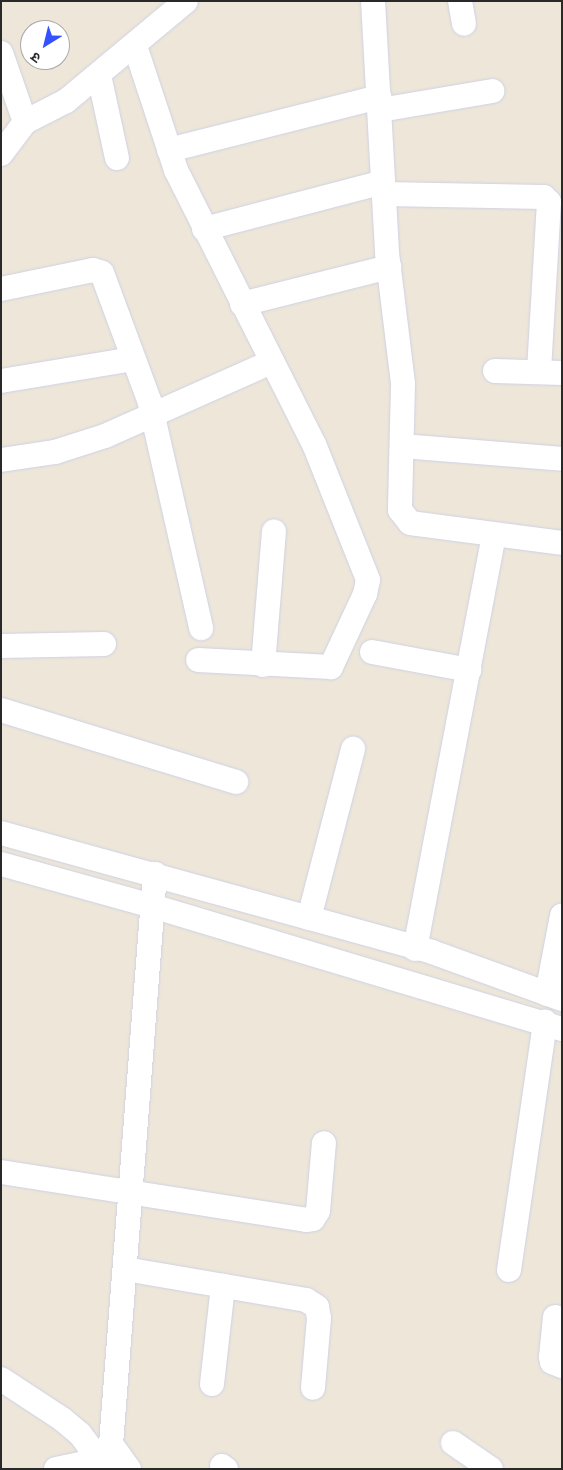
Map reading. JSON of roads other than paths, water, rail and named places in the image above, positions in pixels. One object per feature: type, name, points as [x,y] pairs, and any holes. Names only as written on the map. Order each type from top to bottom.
[{"type":"street","points":[[1,154],[25,122],[61,105],[186,1]]},
{"type":"street","points":[[373,1],[389,267],[403,384],[400,510],[403,517],[410,523],[562,543]]},
{"type":"street","points":[[134,46],[169,150],[204,228],[314,444],[368,580],[362,602],[331,667],[263,665],[198,660]]},
{"type":"street","points":[[1,53],[25,122]]},
{"type":"street","points":[[99,75],[117,158]]},
{"type":"street","points":[[169,150],[379,104],[492,91]]},
{"type":"street","points":[[204,228],[384,188],[544,196],[549,202],[550,372],[495,370]]},
{"type":"street","points":[[242,304],[389,267]]},
{"type":"street","points":[[1,289],[98,270],[119,311],[132,359],[153,415],[202,628]]},
{"type":"street","points":[[1,381],[132,359]]},
{"type":"street","points":[[1,460],[81,445],[271,362]]},
{"type":"street","points":[[402,446],[562,459]]},
{"type":"street","points":[[263,665],[274,531]]},
{"type":"street","points":[[415,949],[494,534]]},
{"type":"street","points":[[1,646],[104,644]]},
{"type":"street","points":[[372,652],[469,670]]},
{"type":"street","points":[[1,710],[236,782]]},
{"type":"street","points":[[309,918],[353,749]]},
{"type":"street","points":[[1,833],[155,874],[415,949],[554,997],[562,916]]},
{"type":"street","points":[[1,864],[152,906],[553,1026],[509,1270]]},
{"type":"street","points":[[129,1469],[111,1444],[132,1193],[155,874]]},
{"type":"street","points":[[1,1172],[306,1220],[313,1218],[318,1211],[324,1143]]},
{"type":"street","points":[[125,1269],[306,1300],[317,1307],[319,1318],[313,1388]]},
{"type":"street","points":[[212,1384],[223,1286]]},
{"type":"street","points":[[555,1317],[551,1357],[552,1362],[562,1366]]},
{"type":"street","points":[[1,1380],[62,1419],[80,1434],[102,1464]]},
{"type":"street","points":[[453,1443],[491,1469]]},
{"type":"street","points":[[56,1469],[102,1464]]}]
